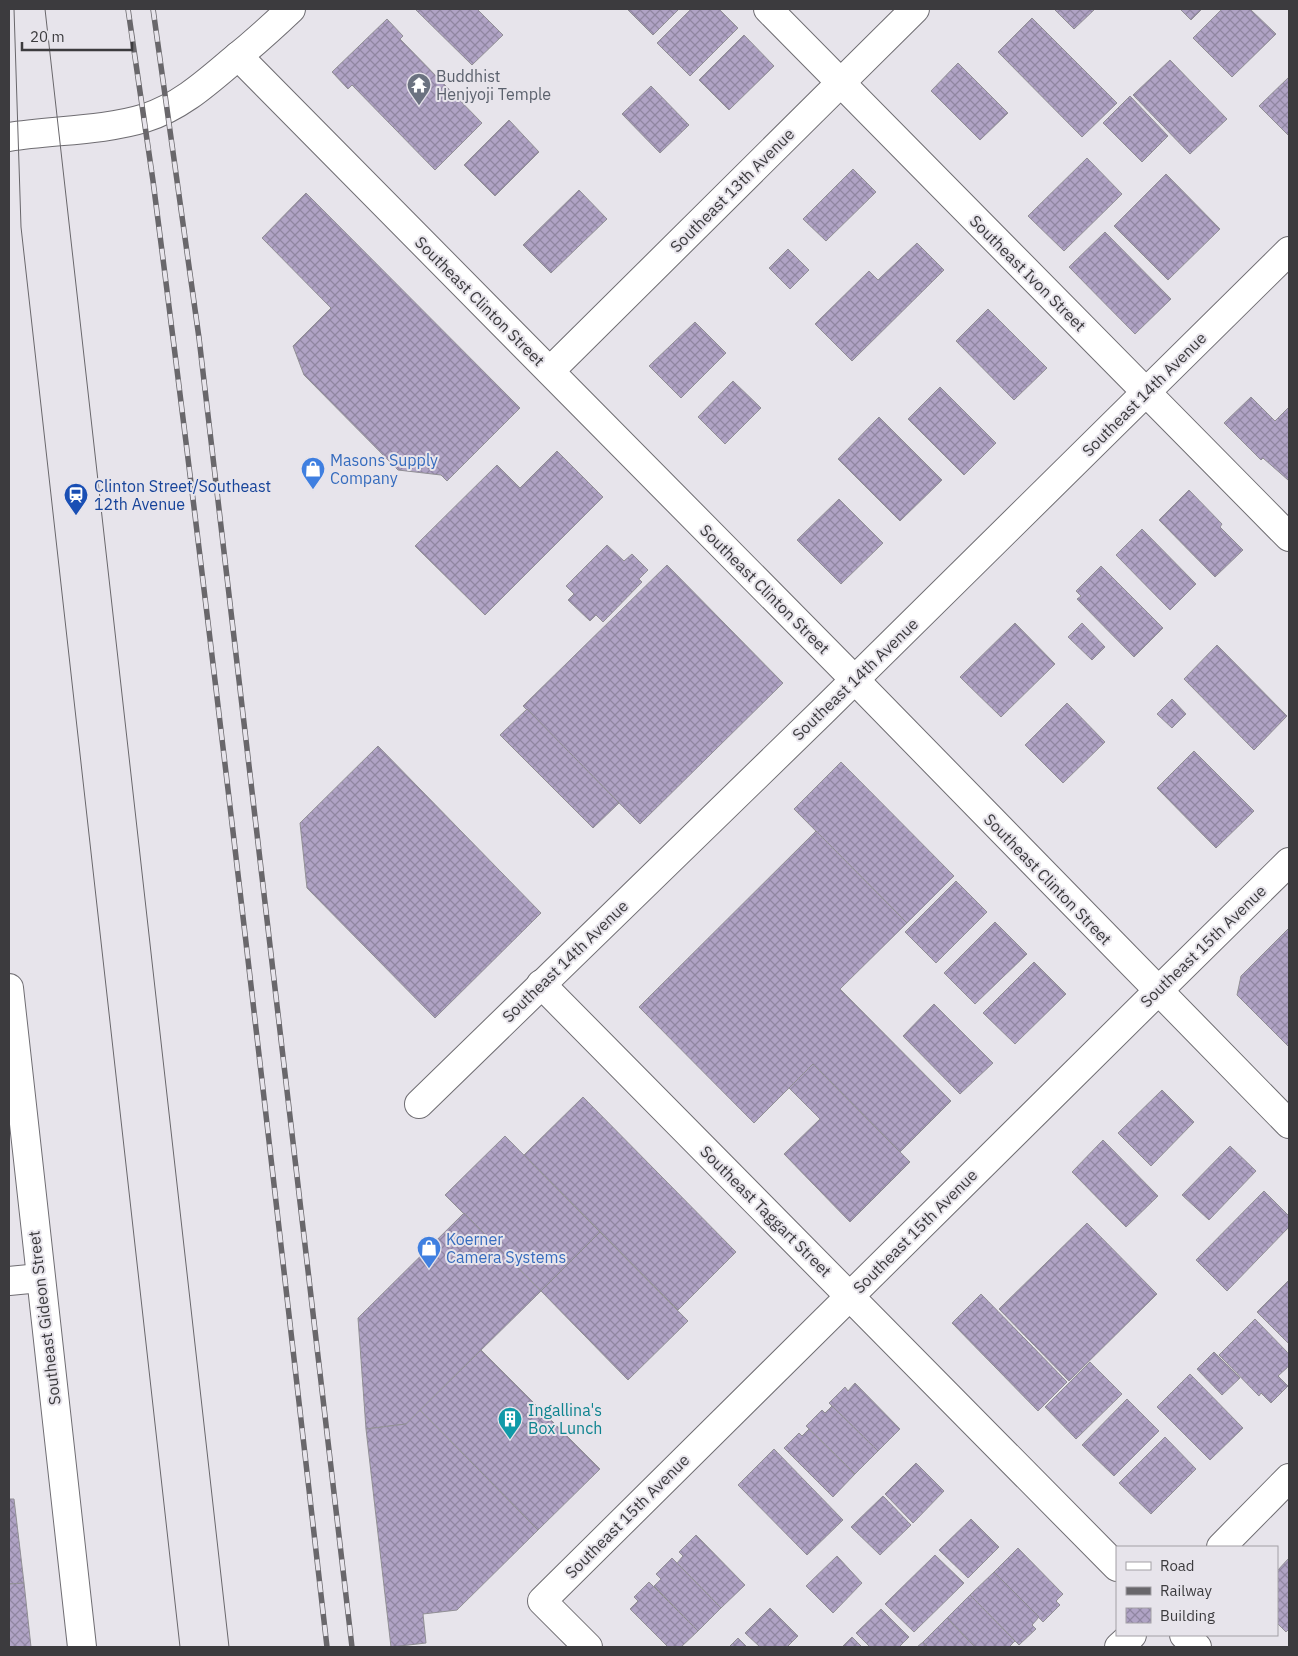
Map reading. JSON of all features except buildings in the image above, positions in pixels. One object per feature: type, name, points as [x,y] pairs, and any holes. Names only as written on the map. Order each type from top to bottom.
[{"type":"street","points":[[9,137],[118,124],[167,110],[186,99],[291,9]]},
{"type":"street","name":"Southeast Ivon Street","points":[[768,9],[1289,537]]},
{"type":"street","name":"Southeast 13th Avenue","points":[[550,371],[915,9]]},
{"type":"street","name":"Southeast Clinton Street","points":[[238,56],[855,680],[1289,1124]]},
{"type":"street","name":"Southeast 14th Avenue","points":[[419,1104],[855,680],[1289,251]]},
{"type":"street","name":"Southeast 15th Avenue","points":[[588,1647],[542,1601],[1289,862]]},
{"type":"street","name":"Southeast Taggart Street","points":[[541,984],[1116,1566]]},
{"type":"street","name":"Southeast Gideon Street","points":[[9,988],[82,1647]]},
{"type":"street","points":[[9,1281],[40,1278]]},
{"type":"street","points":[[1222,1546],[1289,1478]]},
{"type":"street","points":[[1120,1647],[1131,1636]]},
{"type":"street","points":[[1185,1636],[1197,1647]]},
{"type":"tram line","points":[[14,9],[21,227],[180,1647]]},
{"type":"tram line","points":[[45,9],[229,1647]]},
{"type":"railway","points":[[128,9],[153,181],[199,547],[327,1647]]},
{"type":"railway","points":[[153,9],[199,338],[352,1647]]},
{"type":"place","name":"Buddhist Henjyoji Temple","points":[[419,106]]},
{"type":"place","name":"Masons Supply Company","points":[[313,490]]},
{"type":"place","name":"Clinton Street/Southeast 12th Avenue","points":[[76,516]]},
{"type":"place","name":"Koerner Camera Systems","points":[[429,1269]]},
{"type":"place","name":"Ingallina's Box Lunch","points":[[510,1440]]}]
